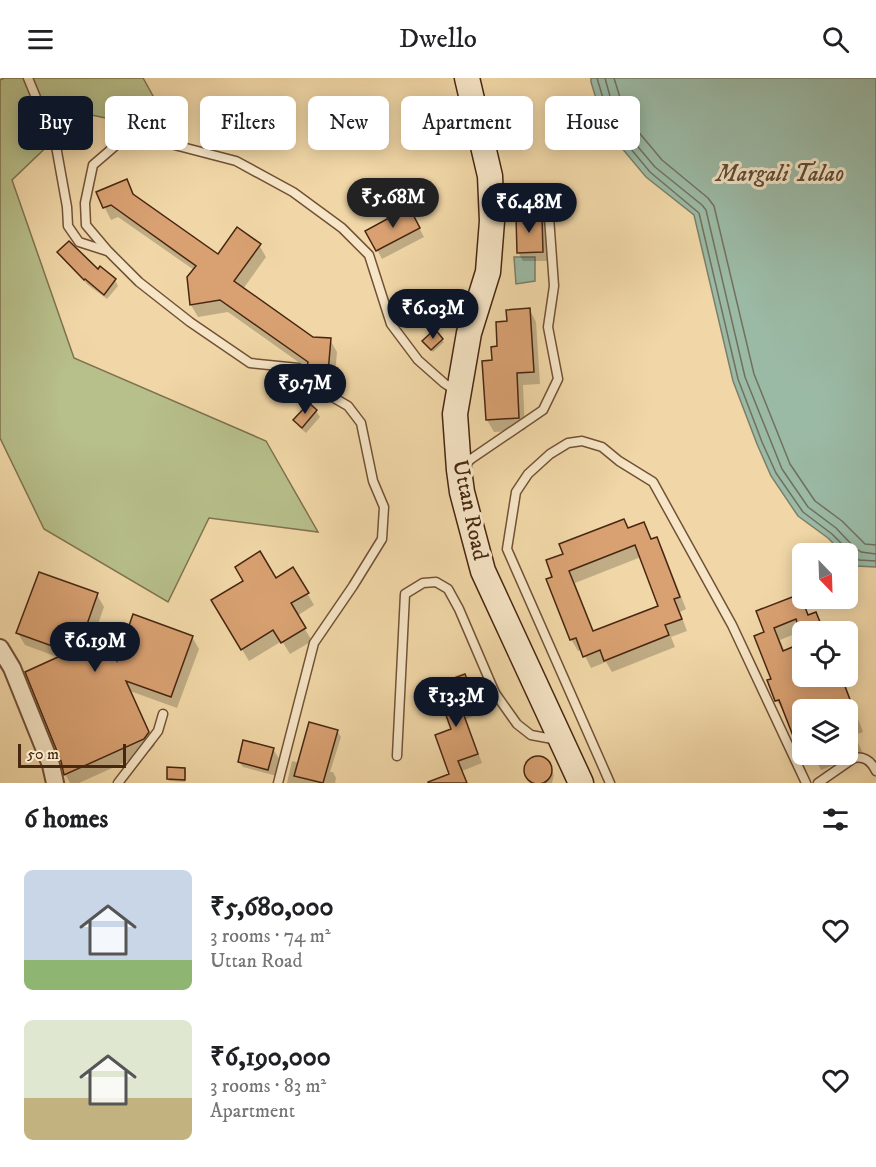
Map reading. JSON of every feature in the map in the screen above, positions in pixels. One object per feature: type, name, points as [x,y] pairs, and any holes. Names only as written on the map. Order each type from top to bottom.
[{"type":"main road","name":"Uttan Road","points":[[467,78],[490,176],[492,221],[488,272],[469,333],[455,414],[462,492],[483,571],[581,783]]},
{"type":"street","points":[[0,648],[12,668],[51,765],[55,783]]},
{"type":"lane","points":[[28,78],[56,146],[67,207],[68,226],[79,242],[108,251]]},
{"type":"lane","points":[[278,783],[314,643],[382,539],[384,507],[373,481],[361,423],[348,406],[329,395],[298,368],[250,363],[189,322],[147,289],[108,251],[86,225],[85,203],[93,165],[122,140],[163,142],[236,161],[293,192],[342,228],[369,255],[391,324],[418,360],[458,393]]},
{"type":"lane","points":[[459,470],[471,459],[543,410],[558,379],[548,327],[554,286],[548,203],[491,198]]},
{"type":"lane","points":[[610,783],[507,549],[516,492],[528,474],[550,454],[568,443],[582,441],[602,447],[618,461],[653,482],[732,625],[806,783]]},
{"type":"lane","points":[[397,756],[405,594],[423,583],[436,582],[448,589],[495,693],[517,724],[531,735],[561,741]]},
{"type":"lane","points":[[118,783],[158,731],[164,714]]},
{"type":"lane","points":[[818,783],[854,758],[868,759],[876,771]]},
{"type":"green space","points":[[4,78],[143,78],[153,96],[105,96],[105,118],[93,115],[93,96],[18,96],[18,150],[43,150],[12,180],[74,358],[266,441],[318,532],[209,518],[168,602],[44,529],[0,438],[0,80]]},
{"type":"water","name":"Margali Talao","points":[[591,78],[876,78],[876,567],[858,566],[858,543],[833,543],[798,516],[771,476],[733,381],[694,215],[646,177],[623,150],[640,150],[640,96],[595,96]]},
{"type":"water","points":[[514,257],[535,257],[535,281],[516,284]]},
{"type":"building","points":[[127,179],[133,194],[218,254],[237,227],[261,244],[234,281],[313,337],[331,338],[328,373],[314,372],[307,367],[308,362],[220,300],[190,305],[187,277],[196,266],[111,205],[103,208],[96,192]]},
{"type":"building","points":[[409,207],[420,228],[376,251],[365,231]]},
{"type":"building","points":[[516,216],[542,216],[543,252],[517,253]]},
{"type":"building","points":[[69,241],[98,269],[100,266],[116,279],[104,295],[84,280],[57,252]]},
{"type":"building","points":[[530,308],[534,372],[517,373],[519,418],[486,420],[482,361],[492,360],[491,347],[497,346],[496,322],[507,321],[506,310]]},
{"type":"building","points":[[435,329],[443,339],[431,350],[422,341]]},
{"type":"building","points":[[309,403],[317,410],[302,428],[293,420]]},
{"type":"building","points":[[624,519],[628,528],[644,522],[651,539],[657,537],[680,597],[674,599],[682,619],[665,625],[669,635],[604,661],[600,650],[583,657],[576,638],[570,640],[546,579],[552,577],[546,560],[563,554],[559,544]],"holes":[[[635,545],[658,606],[593,631],[569,571]]]},
{"type":"building","points":[[260,551],[276,578],[293,567],[309,593],[291,603],[306,628],[281,643],[273,630],[241,650],[211,600],[243,581],[235,567]]},
{"type":"building","points":[[39,572],[98,593],[79,647],[105,635],[117,661],[133,614],[193,636],[171,697],[126,681],[149,732],[144,739],[64,775],[61,761],[25,672],[69,652],[16,633]]},
{"type":"building","points":[[792,597],[792,609],[806,609],[808,615],[816,612],[820,621],[797,621],[796,619],[774,628],[783,651],[792,647],[792,687],[845,687],[850,699],[792,699],[792,733],[779,700],[775,701],[767,680],[771,679],[754,636],[764,632],[756,611]]},
{"type":"building","points":[[465,674],[477,704],[462,710],[478,754],[458,761],[467,783],[428,783],[449,774],[435,735],[451,729],[435,685]]},
{"type":"building","points":[[309,722],[338,730],[323,783],[294,776]]},
{"type":"building","points":[[243,740],[274,748],[268,770],[238,762]]},
{"type":"building","points":[[533,757],[543,757],[551,765],[551,775],[543,783],[533,783],[525,775],[525,765]]},
{"type":"building","points":[[167,767],[185,768],[185,780],[167,779]]}]
